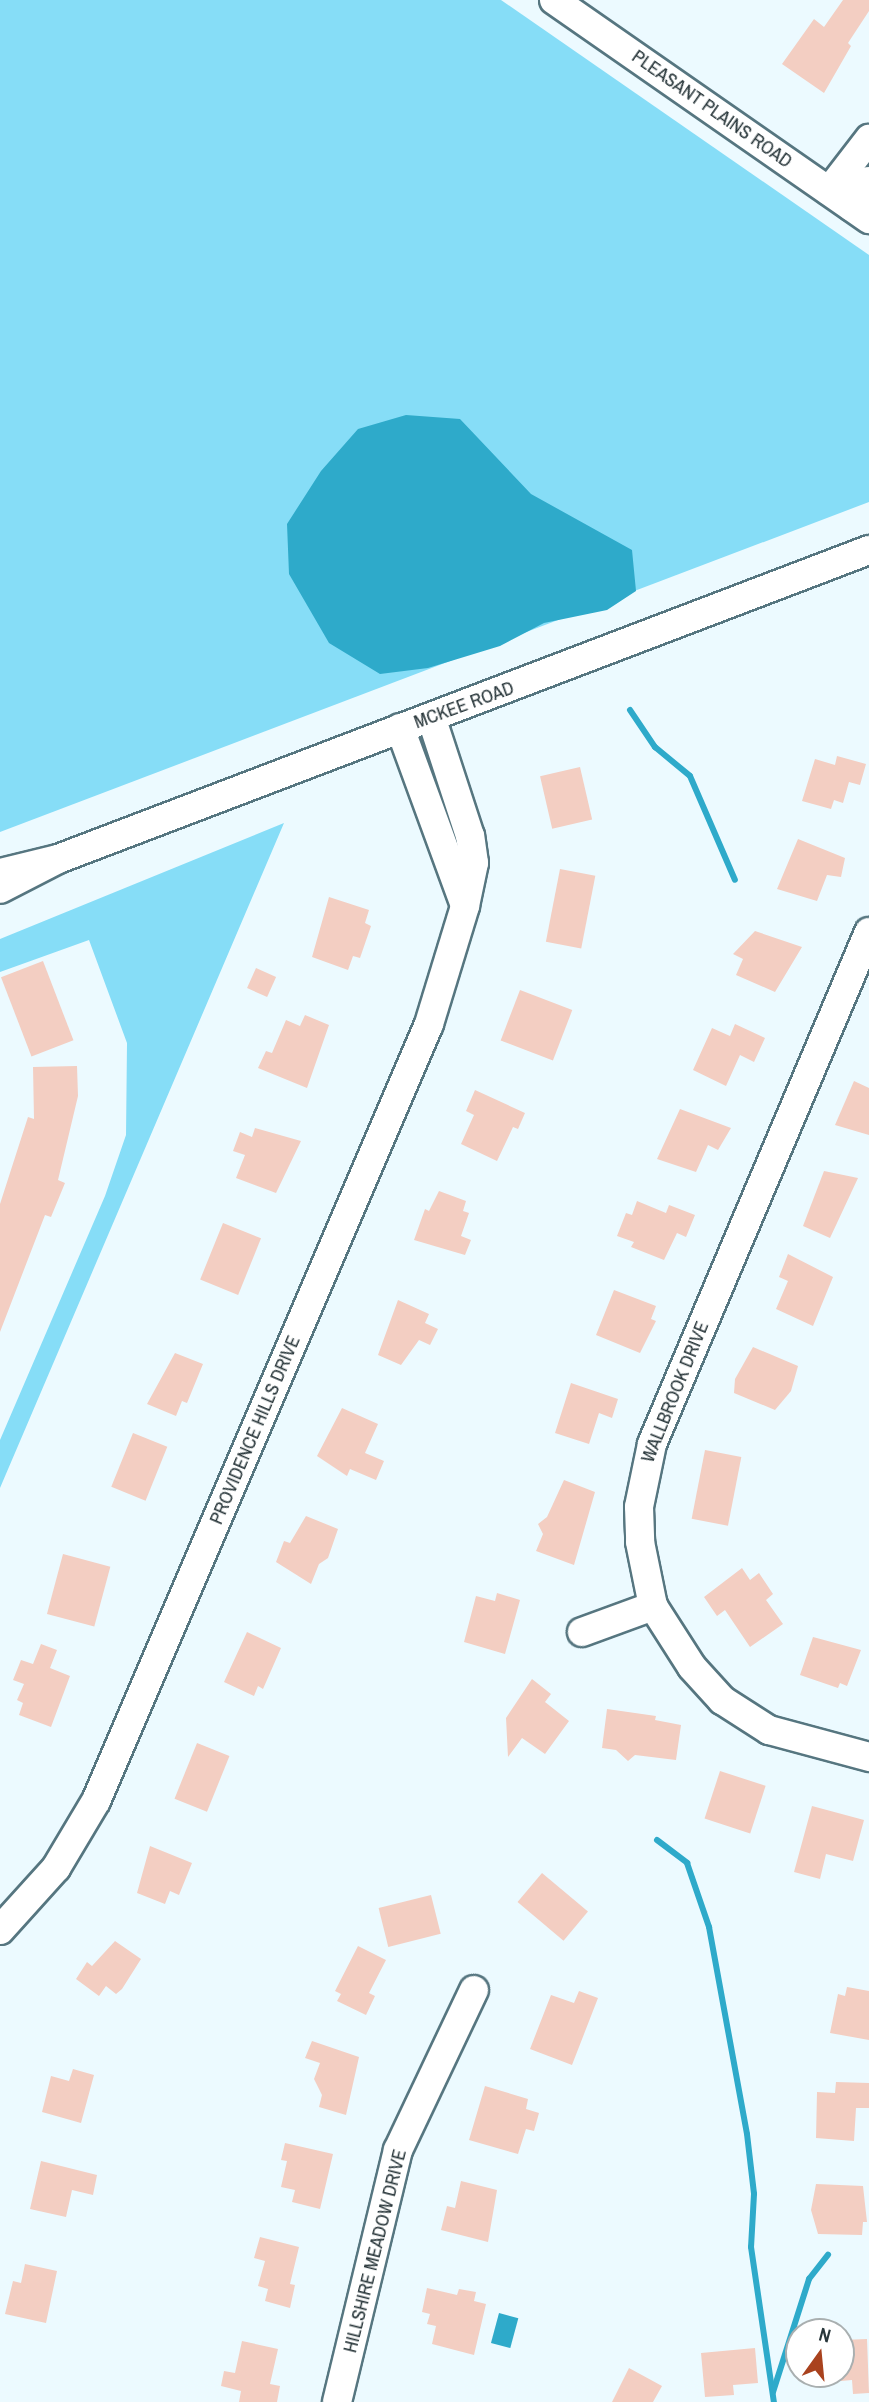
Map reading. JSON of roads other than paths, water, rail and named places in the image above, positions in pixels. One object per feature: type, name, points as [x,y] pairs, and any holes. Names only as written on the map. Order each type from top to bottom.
[{"type":"street","name":"PLEASANT PLAINS ROAD","points":[[555,0],[861,213]]},
{"type":"street","points":[[829,191],[869,139]]},
{"type":"street","points":[[861,213],[869,181]]},
{"type":"street","name":"MCKEE ROAD","points":[[0,889],[58,859],[869,550]]},
{"type":"street","name":"PROVIDENCE HILLS DRIVE","points":[[0,1930],[56,1868],[96,1801],[429,1024],[465,906],[474,863],[470,836],[431,717]]},
{"type":"street","points":[[400,728],[465,906]]},
{"type":"street","name":"MCKEE ROAD","points":[[0,873],[58,859]]},
{"type":"street","name":"WALLBROOK DRIVE","points":[[869,932],[652,1444],[639,1507],[640,1542],[653,1606],[692,1667],[745,1717],[793,1740],[869,1757]]},
{"type":"street","points":[[582,1632],[653,1606]]},
{"type":"street","name":"HILLSHIRE MEADOW DRIVE","points":[[337,2402],[398,2150],[474,1990]]},
{"type":"waterway","points":[[630,710],[655,747],[690,776],[735,880]]},
{"type":"waterway","points":[[657,1840],[687,1863],[709,1927],[747,2134],[754,2194],[751,2247],[774,2402]]},
{"type":"waterway","points":[[773,2392],[809,2279],[828,2255]]}]
